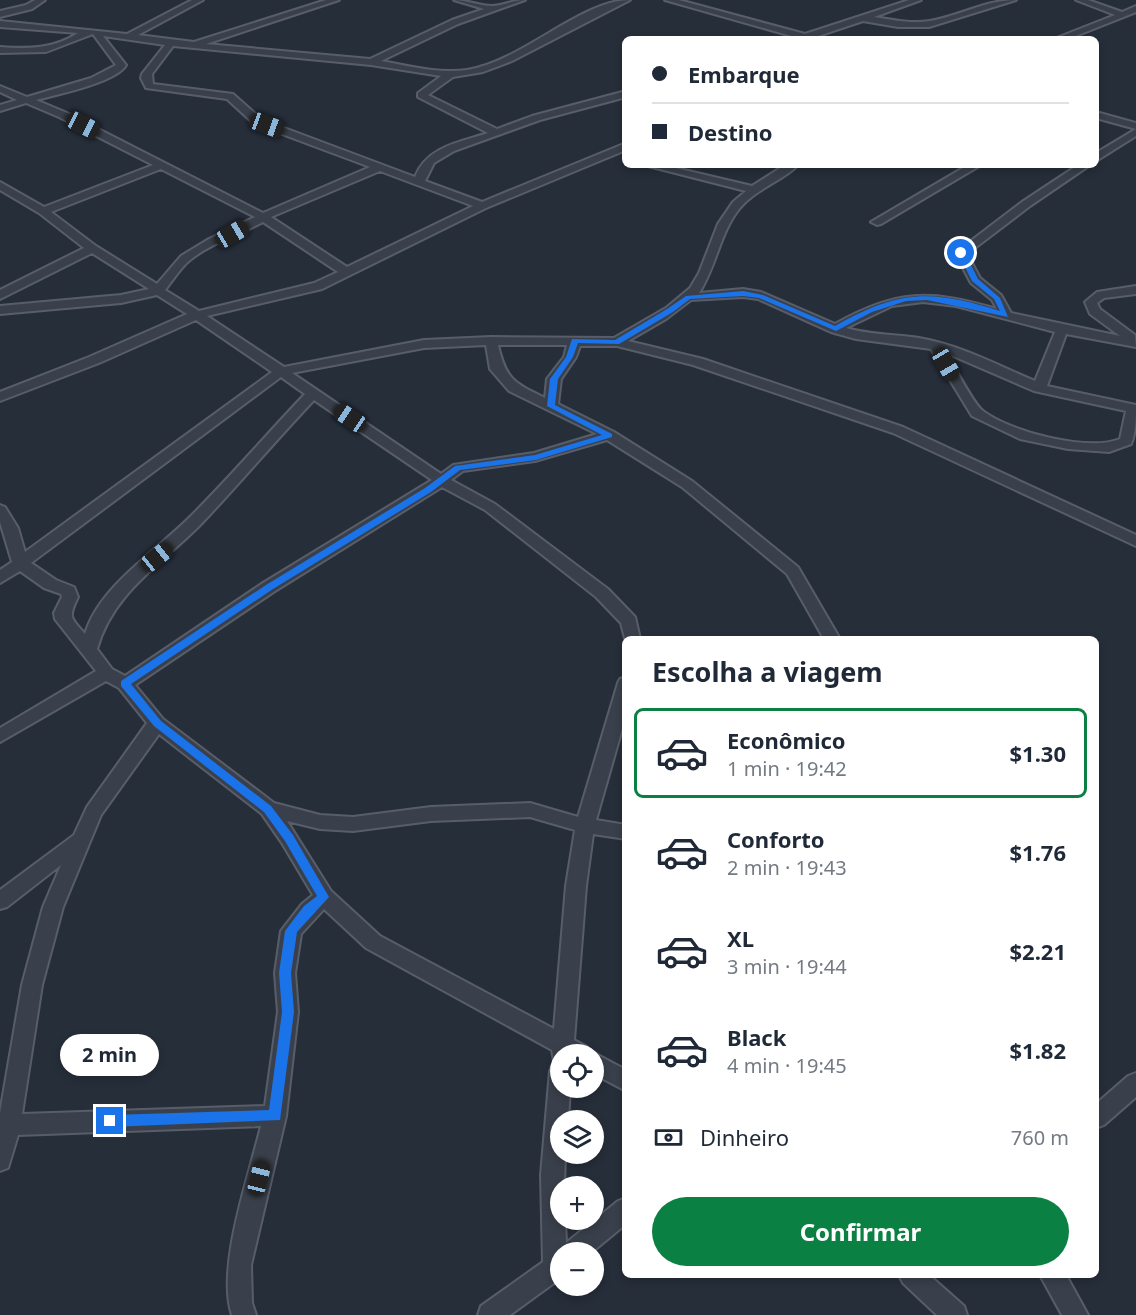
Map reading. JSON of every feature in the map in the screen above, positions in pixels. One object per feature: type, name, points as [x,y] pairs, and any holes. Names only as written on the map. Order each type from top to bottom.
[{"type":"street","points":[[0,14],[29,7],[41,0]]},
{"type":"street","points":[[130,36],[199,0]]},
{"type":"street","points":[[191,45],[335,0]]},
{"type":"street","points":[[458,0],[493,9]]},
{"type":"street","points":[[371,62],[455,22],[521,0]]},
{"type":"street","points":[[0,24],[47,27],[171,43],[371,62],[451,74],[482,70],[626,0]]},
{"type":"street","points":[[669,0],[802,36]]},
{"type":"street","points":[[814,36],[916,0]]},
{"type":"street","points":[[862,18],[898,24],[929,24],[1012,0]]},
{"type":"street","points":[[1080,0],[1122,15]]},
{"type":"street","points":[[29,7],[33,19],[47,27]]},
{"type":"street","points":[[1067,36],[1136,9]]},
{"type":"street","points":[[0,50],[33,51],[61,47],[92,32]]},
{"type":"street","points":[[0,108],[94,80],[120,69],[121,65],[92,32]]},
{"type":"street","points":[[171,43],[147,74],[149,86],[230,96],[255,119],[267,125],[482,206]]},
{"type":"street","points":[[451,74],[422,95],[497,133]]},
{"type":"street","points":[[0,89],[28,99],[164,165],[263,217],[347,272]]},
{"type":"street","points":[[419,181],[420,172],[430,158],[536,118],[622,95]]},
{"type":"street","points":[[1099,116],[1136,126]]},
{"type":"street","points":[[1124,122],[1136,120]]},
{"type":"street","points":[[1099,156],[1136,132]]},
{"type":"street","points":[[0,397],[94,360],[196,315],[318,286],[482,206],[622,148]]},
{"type":"street","points":[[605,155],[622,158]]},
{"type":"street","points":[[43,211],[164,165]]},
{"type":"street","points":[[0,310],[122,299],[158,291],[185,258],[263,217],[380,166]]},
{"type":"street","points":[[662,168],[753,189]]},
{"type":"street","points":[[616,342],[670,311],[688,297],[710,261],[724,223],[739,202],[753,189],[788,168]]},
{"type":"street","points":[[877,222],[971,168]]},
{"type":"street","points":[[1006,315],[997,298],[975,280],[961,253],[1026,204],[1080,168]]},
{"type":"street","points":[[0,185],[43,211],[92,248],[442,480],[490,507],[602,593],[629,621],[632,636]]},
{"type":"street","points":[[0,195],[17,195]]},
{"type":"street","points":[[0,295],[92,248]]},
{"type":"street","points":[[1115,333],[1094,311],[1091,302],[1101,295],[1136,290]]},
{"type":"street","points":[[688,297],[743,293],[761,296],[836,329],[860,336],[919,342],[954,351],[1039,388],[1135,408],[1126,441],[1109,448],[1068,445],[1025,436],[977,413],[936,347]]},
{"type":"street","points":[[836,329],[869,310],[905,299],[927,298],[978,307],[1062,329],[1115,333],[1136,342]]},
{"type":"street","points":[[1039,388],[1062,329]]},
{"type":"street","points":[[551,406],[554,379],[570,357],[575,340]]},
{"type":"street","points":[[0,578],[279,372],[424,344],[491,341],[616,342],[698,362],[898,430],[1136,541]]},
{"type":"street","points":[[491,341],[497,369],[514,387],[609,435],[687,484],[794,571],[830,636]]},
{"type":"street","points":[[89,649],[92,633],[98,622],[129,580],[171,546],[313,394]]},
{"type":"street","points":[[124,684],[269,587],[458,468],[536,457],[609,435]]},
{"type":"street","points":[[0,510],[11,528],[20,562],[50,584],[68,591],[70,597],[62,613],[63,619],[106,673],[124,684],[157,723],[268,809],[289,838],[324,897],[373,942],[554,1044]]},
{"type":"street","points":[[0,736],[106,673]]},
{"type":"street","points":[[568,1044],[576,886],[585,826],[622,697]]},
{"type":"street","points":[[0,1160],[9,1125],[32,985],[53,907],[93,812],[157,723]]},
{"type":"street","points":[[268,809],[320,822],[353,824],[432,814],[530,810],[585,826],[622,831]]},
{"type":"street","points":[[0,901],[83,839]]},
{"type":"street","points":[[244,1315],[240,1303],[239,1266],[275,1116],[288,1012],[285,973],[291,931],[324,897]]},
{"type":"street","points":[[604,1069],[622,1079]]},
{"type":"street","points":[[1099,1115],[1136,1083]]},
{"type":"street","points":[[556,1242],[552,1175],[559,1098]]},
{"type":"street","points":[[9,1125],[191,1117],[275,1116]]},
{"type":"street","points":[[586,1242],[622,1212]]},
{"type":"street","points":[[490,1315],[550,1272]]},
{"type":"street","points":[[914,1278],[955,1315]]},
{"type":"street","points":[[1054,1278],[1076,1315]]},
{"type":"route","points":[[110,1121],[275,1116],[288,1012],[285,973],[291,931],[324,897],[289,838],[268,809],[157,723],[124,684],[269,587],[428,490],[458,468],[536,457],[609,435],[551,406],[554,379],[570,357],[575,340],[616,342],[670,311],[688,297],[743,293],[761,296],[836,329],[869,310],[905,299],[927,298],[978,307],[1006,315],[997,298],[975,280],[961,253]]}]
